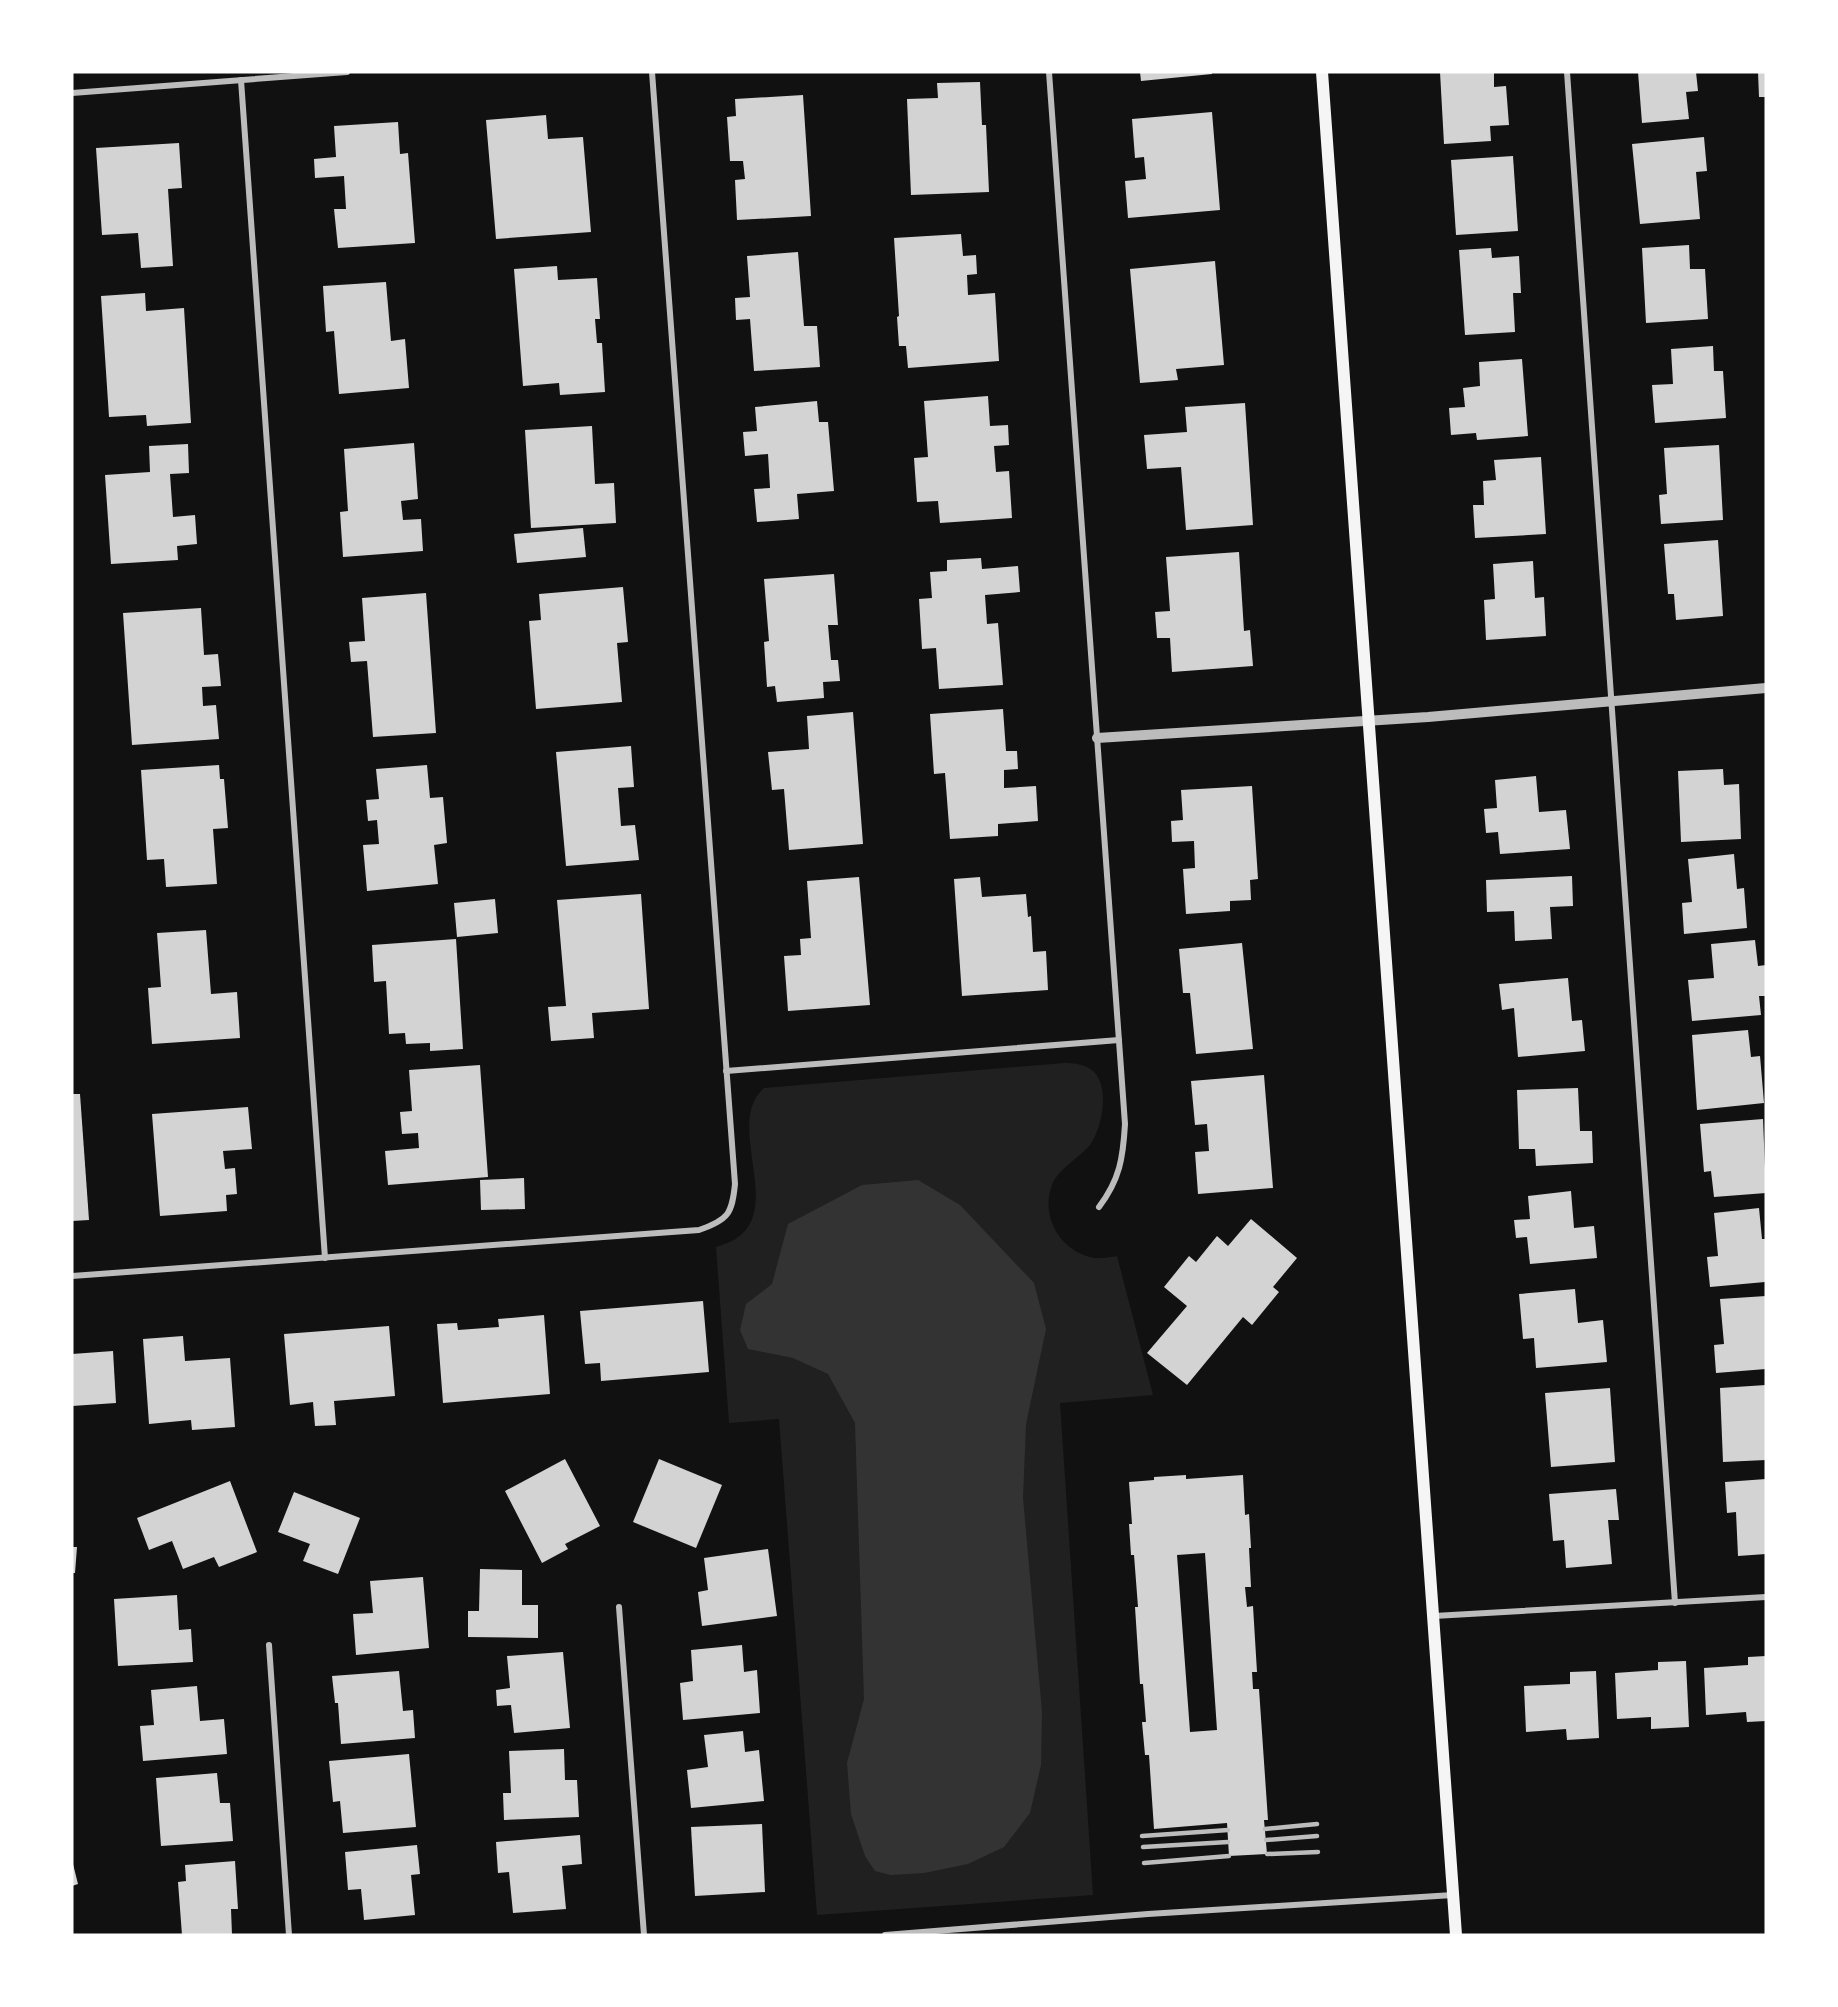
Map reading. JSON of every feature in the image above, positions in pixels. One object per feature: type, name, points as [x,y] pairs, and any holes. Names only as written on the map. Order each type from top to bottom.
[{"type":"main road","points":[[1323,72],[1456,1935]]},
{"type":"street","points":[[72,93],[347,72]]},
{"type":"street","points":[[72,1276],[699,1230],[716,1224],[729,1215],[735,1184],[652,72]]},
{"type":"street","points":[[1049,72],[1125,1124],[1120,1172],[1111,1191],[1099,1207]]},
{"type":"street","points":[[1567,72],[1675,1603]]},
{"type":"street","points":[[241,81],[325,1258]]},
{"type":"street","points":[[1097,738],[1370,721],[1766,688]]},
{"type":"street","points":[[726,1071],[1119,1040]]},
{"type":"street","points":[[1434,1616],[1766,1597]]},
{"type":"street","points":[[619,1607],[644,1935]]},
{"type":"street","points":[[269,1646],[289,1935]]},
{"type":"street","points":[[885,1935],[1148,1914],[1453,1895]]},
{"type":"lane","points":[[1265,1828],[1317,1824]]},
{"type":"lane","points":[[1142,1836],[1228,1830]]},
{"type":"lane","points":[[1266,1840],[1317,1836]]},
{"type":"lane","points":[[1143,1847],[1228,1842]]},
{"type":"lane","points":[[1267,1854],[1318,1852]]},
{"type":"lane","points":[[1144,1863],[1229,1856]]},
{"type":"shaded area","points":[[1064,1063],[1084,1066],[1094,1072],[1102,1088],[1103,1108],[1098,1129],[1090,1145],[1059,1174],[1052,1185],[1049,1197],[1051,1220],[1063,1240],[1082,1254],[1097,1258],[1117,1256],[1153,1395],[1060,1403],[1093,1895],[817,1915],[779,1419],[729,1423],[716,1247],[740,1236],[752,1219],[756,1198],[749,1126],[752,1105],[764,1088]]},
{"type":"shaded area","points":[[918,1180],[960,1205],[1034,1283],[1046,1329],[1026,1424],[1023,1498],[1042,1712],[1041,1765],[1030,1813],[1004,1847],[968,1864],[924,1873],[891,1875],[875,1871],[865,1856],[851,1814],[847,1763],[864,1699],[855,1423],[828,1374],[793,1358],[748,1349],[740,1330],[746,1304],[772,1284],[788,1224],[862,1185]]},
{"type":"building","points":[[1140,72],[1212,72],[1212,74],[1141,81]]},
{"type":"building","points":[[1440,72],[1494,72],[1494,87],[1506,86],[1509,125],[1490,126],[1491,141],[1444,144]]},
{"type":"building","points":[[1638,72],[1696,72],[1698,91],[1686,92],[1689,119],[1642,123]]},
{"type":"building","points":[[1758,72],[1766,72],[1766,97],[1759,97]]},
{"type":"building","points":[[980,82],[982,125],[986,125],[989,192],[911,195],[907,99],[938,98],[937,83]]},
{"type":"building","points":[[803,95],[811,216],[737,220],[735,180],[745,179],[743,161],[730,161],[727,117],[736,116],[735,99]]},
{"type":"building","points":[[1212,112],[1220,210],[1128,218],[1125,181],[1146,179],[1144,157],[1135,158],[1132,119]]},
{"type":"building","points":[[546,115],[548,139],[583,137],[591,232],[496,239],[486,120]]},
{"type":"building","points":[[398,122],[400,154],[408,153],[415,243],[338,248],[334,209],[346,209],[344,176],[315,178],[314,159],[336,157],[334,126]]},
{"type":"building","points":[[1704,137],[1707,171],[1696,172],[1700,219],[1640,224],[1632,144]]},
{"type":"building","points":[[179,143],[182,188],[168,189],[173,266],[141,268],[138,233],[102,235],[96,148]]},
{"type":"building","points":[[1513,156],[1518,231],[1456,235],[1451,160]]},
{"type":"building","points":[[961,234],[963,256],[976,255],[977,274],[967,275],[968,295],[995,293],[999,361],[908,368],[906,346],[899,346],[894,238]]},
{"type":"building","points":[[1689,245],[1690,269],[1705,269],[1708,319],[1646,323],[1642,248]]},
{"type":"building","points":[[1491,248],[1492,258],[1519,256],[1521,293],[1513,293],[1515,332],[1465,335],[1459,250]]},
{"type":"building","points":[[798,252],[804,326],[817,326],[820,367],[754,371],[750,319],[736,320],[735,298],[750,297],[747,256]]},
{"type":"building","points":[[1215,261],[1224,365],[1176,369],[1178,380],[1140,383],[1130,269]]},
{"type":"building","points":[[557,266],[558,280],[597,278],[600,319],[595,319],[597,343],[602,343],[605,392],[560,395],[559,383],[523,386],[514,269]]},
{"type":"building","points":[[386,282],[391,341],[405,339],[409,388],[339,394],[334,331],[326,332],[323,286]]},
{"type":"building","points":[[145,293],[146,311],[184,308],[191,423],[147,426],[146,415],[109,417],[101,296]]},
{"type":"building","points":[[1713,346],[1714,371],[1723,371],[1726,418],[1655,423],[1652,385],[1673,384],[1671,349]]},
{"type":"building","points":[[1522,359],[1528,436],[1477,440],[1476,433],[1451,435],[1449,408],[1465,407],[1463,388],[1480,386],[1479,362]]},
{"type":"building","points":[[988,396],[990,426],[1008,425],[1009,445],[994,446],[996,472],[1009,471],[1012,518],[940,523],[938,501],[917,502],[914,458],[928,457],[924,401]]},
{"type":"building","points":[[817,401],[819,422],[828,422],[834,491],[797,494],[799,519],[757,522],[754,489],[770,488],[768,454],[745,456],[743,432],[757,431],[755,407]]},
{"type":"building","points":[[1245,403],[1253,525],[1186,530],[1181,467],[1147,469],[1144,435],[1187,432],[1185,407]]},
{"type":"building","points":[[592,426],[595,484],[614,483],[616,523],[531,528],[525,430]]},
{"type":"building","points":[[414,443],[418,499],[401,501],[403,520],[421,519],[423,551],[343,557],[340,512],[348,511],[344,449]]},
{"type":"building","points":[[188,444],[189,473],[170,474],[173,517],[195,515],[197,544],[177,546],[178,560],[111,564],[105,475],[150,472],[149,446]]},
{"type":"building","points":[[1719,445],[1723,520],[1661,524],[1659,495],[1667,494],[1664,448]]},
{"type":"building","points":[[1541,457],[1546,534],[1475,538],[1473,505],[1484,505],[1483,481],[1496,480],[1494,460]]},
{"type":"building","points":[[583,528],[586,557],[517,563],[514,534]]},
{"type":"building","points":[[1718,540],[1723,616],[1676,620],[1674,594],[1668,594],[1664,544]]},
{"type":"building","points":[[1239,552],[1244,631],[1250,630],[1253,666],[1172,672],[1170,638],[1157,638],[1155,612],[1170,611],[1166,557]]},
{"type":"building","points":[[981,558],[982,569],[1018,566],[1020,592],[985,595],[987,624],[998,623],[1003,685],[939,689],[936,648],[922,649],[919,599],[932,598],[930,572],[947,571],[947,560]]},
{"type":"building","points":[[1533,561],[1535,598],[1544,597],[1546,636],[1486,640],[1484,600],[1495,599],[1493,564]]},
{"type":"building","points":[[834,574],[838,625],[828,625],[831,660],[838,660],[840,681],[823,682],[824,698],[777,702],[775,686],[767,687],[764,642],[769,641],[764,579]]},
{"type":"building","points":[[623,587],[628,642],[617,643],[622,702],[536,709],[529,621],[541,620],[539,594]]},
{"type":"building","points":[[426,593],[436,733],[373,737],[367,661],[351,662],[349,642],[365,641],[362,598]]},
{"type":"building","points":[[201,608],[204,655],[218,654],[221,686],[202,687],[203,706],[216,705],[219,739],[132,745],[123,613]]},
{"type":"building","points":[[1003,709],[1006,751],[1017,751],[1018,769],[1004,770],[1004,788],[1036,786],[1038,821],[998,824],[998,836],[950,839],[945,773],[934,774],[930,714]]},
{"type":"building","points":[[853,712],[863,844],[789,850],[784,789],[772,790],[768,752],[809,749],[807,716]]},
{"type":"building","points":[[631,746],[634,787],[618,788],[621,826],[635,825],[639,860],[566,866],[556,752]]},
{"type":"building","points":[[219,765],[220,779],[224,779],[228,828],[213,829],[217,884],[166,887],[164,859],[147,860],[141,770]]},
{"type":"building","points":[[427,765],[430,798],[443,797],[447,843],[434,845],[438,884],[367,891],[363,845],[379,844],[377,820],[368,821],[366,800],[379,799],[376,769]]},
{"type":"building","points":[[1723,769],[1724,785],[1739,784],[1741,839],[1681,842],[1678,771]]},
{"type":"building","points":[[1536,776],[1539,812],[1566,810],[1570,849],[1500,854],[1498,832],[1486,833],[1484,809],[1497,808],[1495,780]]},
{"type":"building","points":[[1252,786],[1258,879],[1250,880],[1251,900],[1230,901],[1230,911],[1186,914],[1183,869],[1195,868],[1194,841],[1172,842],[1171,821],[1183,820],[1181,790]]},
{"type":"building","points":[[1734,854],[1737,889],[1744,888],[1747,928],[1684,934],[1682,903],[1692,902],[1688,859]]},
{"type":"building","points":[[1572,876],[1573,906],[1550,907],[1552,939],[1515,941],[1514,911],[1487,912],[1486,880]]},
{"type":"building","points":[[859,877],[870,1005],[788,1011],[784,956],[801,955],[800,939],[811,938],[807,881]]},
{"type":"building","points":[[980,877],[982,897],[1026,894],[1028,917],[1031,916],[1033,952],[1046,951],[1048,990],[962,996],[954,879]]},
{"type":"building","points":[[641,894],[649,1009],[592,1013],[594,1038],[551,1041],[548,1007],[566,1006],[557,900]]},
{"type":"building","points":[[495,899],[498,933],[457,937],[454,903]]},
{"type":"building","points":[[206,930],[211,994],[237,992],[240,1038],[152,1044],[148,988],[161,987],[157,933]]},
{"type":"building","points":[[456,939],[463,1049],[430,1051],[430,1043],[406,1044],[405,1033],[389,1034],[386,981],[374,982],[372,945]]},
{"type":"building","points":[[1755,940],[1758,966],[1766,965],[1766,996],[1759,996],[1761,1015],[1692,1021],[1688,980],[1714,978],[1711,944]]},
{"type":"building","points":[[1242,943],[1253,1049],[1196,1054],[1190,993],[1183,993],[1179,949]]},
{"type":"building","points":[[1568,978],[1572,1021],[1582,1020],[1585,1051],[1518,1057],[1514,1008],[1502,1010],[1499,984]]},
{"type":"building","points":[[1748,1030],[1751,1057],[1760,1056],[1764,1103],[1697,1110],[1692,1035]]},
{"type":"building","points":[[480,1065],[488,1177],[388,1185],[385,1151],[419,1148],[418,1133],[402,1134],[400,1112],[412,1111],[409,1070]]},
{"type":"building","points":[[1264,1075],[1273,1188],[1198,1194],[1195,1152],[1209,1151],[1207,1124],[1195,1125],[1191,1081]]},
{"type":"building","points":[[1578,1088],[1580,1131],[1592,1131],[1593,1163],[1536,1166],[1535,1149],[1519,1149],[1517,1090]]},
{"type":"building","points":[[72,1094],[80,1094],[89,1220],[72,1221]]},
{"type":"building","points":[[248,1107],[252,1149],[223,1151],[225,1169],[235,1168],[237,1194],[226,1195],[227,1211],[160,1216],[152,1114]]},
{"type":"building","points":[[1763,1119],[1766,1193],[1714,1197],[1711,1171],[1704,1172],[1700,1124]]},
{"type":"building","points":[[524,1178],[525,1209],[481,1210],[480,1180]]},
{"type":"building","points":[[1571,1191],[1574,1228],[1594,1226],[1597,1258],[1530,1264],[1527,1237],[1516,1238],[1514,1220],[1530,1219],[1528,1196]]},
{"type":"building","points":[[1759,1208],[1762,1239],[1766,1239],[1765,1282],[1710,1287],[1707,1257],[1718,1256],[1714,1213]]},
{"type":"building","points":[[1251,1219],[1297,1258],[1273,1287],[1279,1292],[1252,1325],[1243,1317],[1187,1385],[1147,1353],[1187,1306],[1164,1287],[1189,1256],[1196,1262],[1217,1236],[1228,1246]]},
{"type":"building","points":[[1575,1289],[1578,1323],[1603,1320],[1607,1362],[1536,1368],[1534,1338],[1523,1339],[1519,1294]]},
{"type":"building","points":[[1766,1296],[1766,1369],[1716,1373],[1714,1345],[1724,1344],[1720,1299]]},
{"type":"building","points":[[703,1301],[709,1372],[601,1381],[600,1363],[585,1364],[580,1311]]},
{"type":"building","points":[[544,1315],[550,1394],[443,1403],[437,1324],[457,1323],[458,1330],[499,1327],[498,1319]]},
{"type":"building","points":[[389,1326],[395,1396],[334,1401],[336,1425],[315,1426],[313,1402],[290,1405],[284,1334]]},
{"type":"building","points":[[183,1336],[185,1361],[230,1358],[235,1427],[192,1430],[191,1420],[149,1424],[143,1339]]},
{"type":"building","points":[[113,1351],[116,1403],[72,1406],[72,1354]]},
{"type":"building","points":[[1766,1385],[1766,1460],[1723,1462],[1720,1388]]},
{"type":"building","points":[[1610,1388],[1615,1462],[1551,1467],[1545,1393]]},
{"type":"building","points":[[565,1459],[600,1526],[565,1544],[568,1549],[542,1563],[505,1491]]},
{"type":"building","points":[[659,1459],[722,1485],[696,1548],[633,1522]]},
{"type":"building","points":[[1186,1475],[1186,1479],[1243,1475],[1245,1515],[1249,1514],[1251,1548],[1249,1548],[1251,1587],[1245,1587],[1247,1607],[1253,1606],[1257,1672],[1252,1672],[1253,1689],[1259,1689],[1268,1820],[1264,1820],[1267,1854],[1229,1856],[1227,1823],[1154,1829],[1149,1755],[1145,1755],[1142,1722],[1146,1722],[1143,1684],[1140,1684],[1135,1607],[1138,1607],[1129,1524],[1132,1524],[1129,1482],[1154,1480],[1154,1477]],"holes":[[[1205,1553],[1217,1730],[1190,1732],[1177,1555]]]},
{"type":"building","points":[[1766,1479],[1766,1554],[1738,1556],[1736,1512],[1727,1513],[1725,1482]]},
{"type":"building","points":[[230,1481],[257,1552],[219,1567],[214,1557],[183,1569],[172,1541],[149,1550],[137,1518]]},
{"type":"building","points":[[1616,1489],[1619,1520],[1608,1520],[1612,1564],[1566,1568],[1564,1540],[1553,1541],[1549,1494]]},
{"type":"building","points":[[294,1492],[360,1518],[338,1574],[303,1561],[310,1544],[278,1532]]},
{"type":"building","points":[[72,1547],[77,1547],[75,1573],[72,1573]]},
{"type":"building","points":[[768,1549],[777,1616],[702,1626],[698,1592],[708,1590],[704,1558]]},
{"type":"building","points":[[480,1569],[522,1570],[522,1605],[538,1605],[538,1638],[468,1637],[468,1611],[479,1611]]},
{"type":"building","points":[[423,1577],[429,1648],[356,1655],[353,1614],[373,1613],[370,1581]]},
{"type":"building","points":[[177,1595],[179,1630],[191,1629],[193,1662],[118,1666],[114,1599]]},
{"type":"building","points":[[742,1645],[744,1672],[757,1670],[760,1713],[683,1720],[680,1683],[693,1681],[691,1650]]},
{"type":"building","points":[[563,1652],[570,1728],[514,1733],[511,1705],[497,1706],[496,1690],[510,1688],[507,1656]]},
{"type":"building","points":[[1766,1656],[1766,1721],[1747,1722],[1746,1712],[1706,1715],[1704,1668],[1748,1665],[1748,1657]]},
{"type":"building","points":[[1686,1661],[1689,1727],[1651,1729],[1651,1717],[1617,1719],[1615,1673],[1658,1670],[1658,1662]]},
{"type":"building","points":[[399,1671],[403,1711],[413,1710],[415,1738],[341,1744],[338,1703],[335,1703],[332,1676]]},
{"type":"building","points":[[1596,1671],[1599,1738],[1567,1740],[1566,1729],[1526,1732],[1524,1686],[1570,1684],[1570,1672]]},
{"type":"building","points":[[197,1686],[200,1721],[224,1719],[227,1754],[143,1761],[140,1726],[154,1725],[151,1690]]},
{"type":"building","points":[[743,1731],[745,1752],[759,1750],[764,1801],[691,1808],[687,1770],[708,1767],[704,1735]]},
{"type":"building","points":[[564,1749],[565,1780],[577,1780],[579,1817],[504,1820],[503,1793],[511,1793],[509,1751]]},
{"type":"building","points":[[409,1754],[416,1827],[343,1833],[340,1801],[333,1802],[329,1761]]},
{"type":"building","points":[[217,1773],[220,1803],[230,1803],[233,1841],[161,1846],[156,1778]]},
{"type":"building","points":[[762,1824],[765,1892],[695,1896],[691,1827]]},
{"type":"building","points":[[580,1835],[582,1864],[562,1866],[566,1909],[513,1913],[509,1872],[498,1873],[496,1842]]},
{"type":"building","points":[[417,1845],[420,1874],[411,1875],[415,1915],[364,1920],[361,1889],[348,1890],[345,1852]]},
{"type":"building","points":[[235,1861],[238,1909],[231,1909],[232,1935],[182,1935],[178,1882],[186,1881],[185,1865]]},
{"type":"building","points":[[72,1865],[78,1884],[72,1886]]}]
